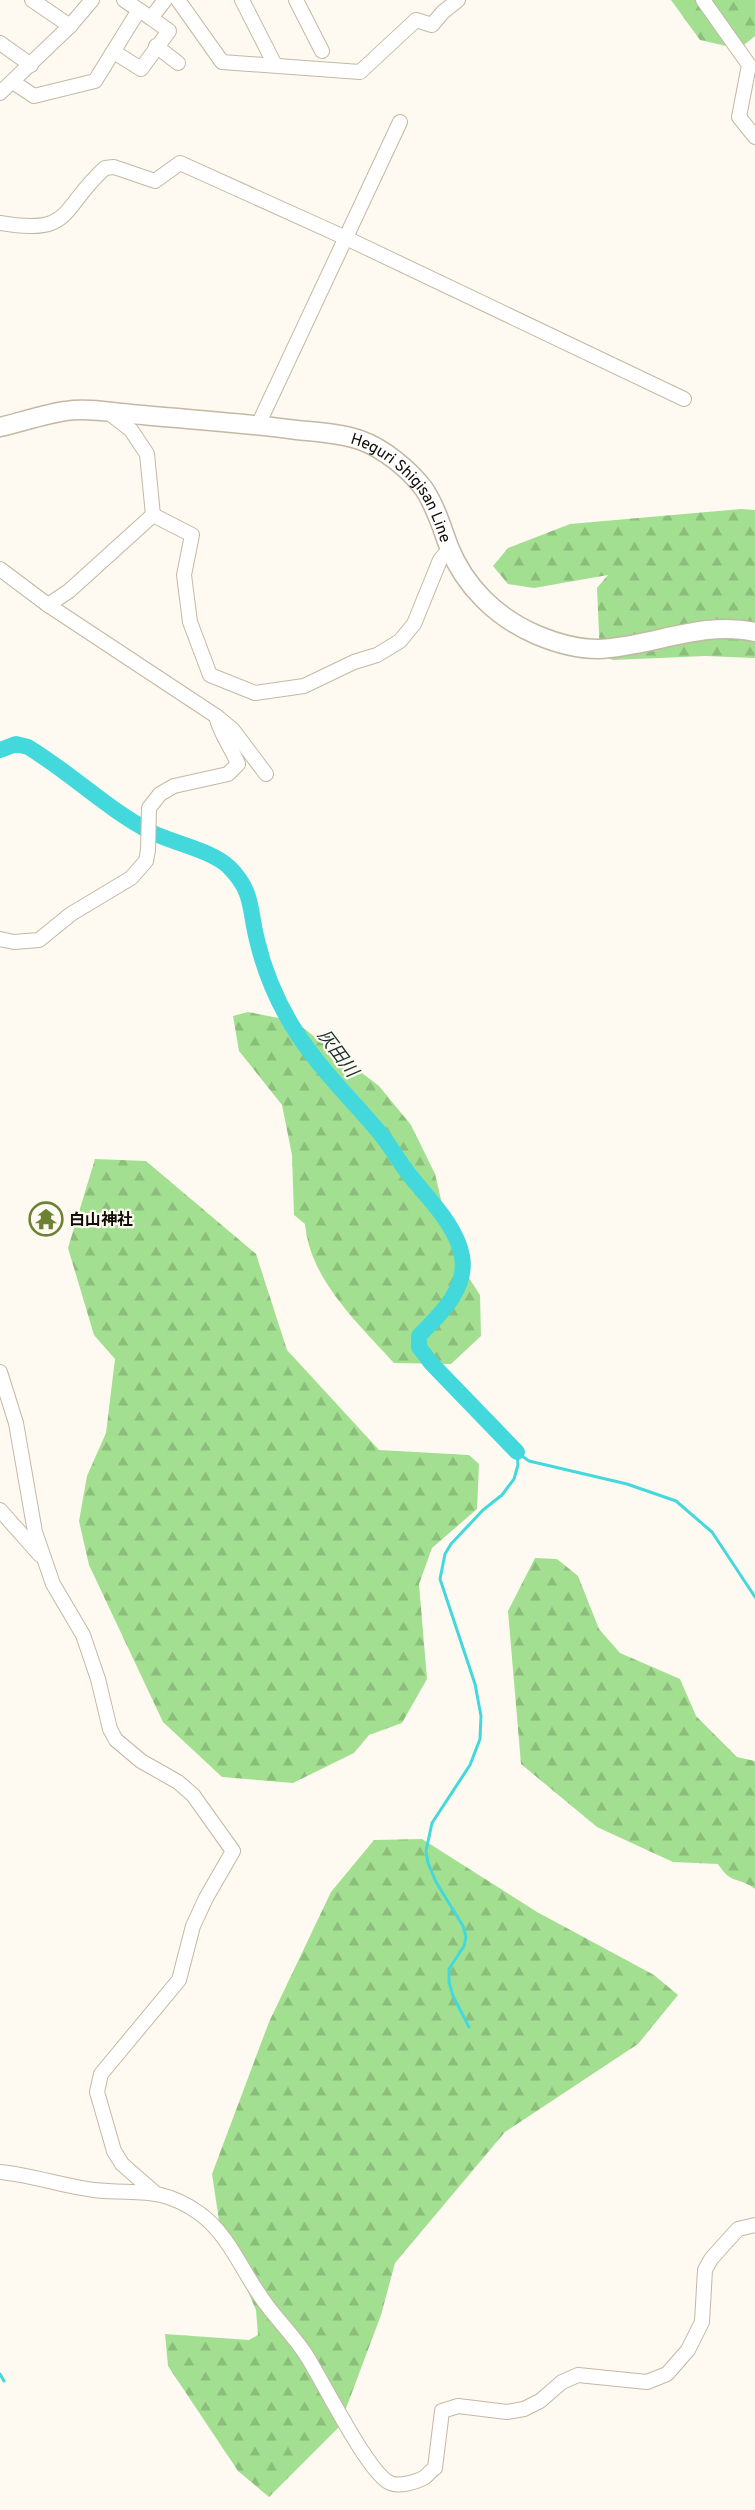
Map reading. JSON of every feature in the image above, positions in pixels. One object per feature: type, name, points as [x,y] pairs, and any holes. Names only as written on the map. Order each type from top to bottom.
[{"type":"main road","name":"Heguri Shigisan Line","points":[[0,427],[68,410],[258,425],[351,438],[383,452],[405,469],[424,489],[439,518],[459,570],[495,611],[534,634],[558,643],[597,649],[650,642],[690,631],[743,629],[755,632]]},
{"type":"street","points":[[32,0],[70,26]]},
{"type":"street","points":[[0,93],[32,65],[92,0]]},
{"type":"street","points":[[114,52],[141,69],[169,31],[124,0]]},
{"type":"street","points":[[151,18],[165,0]]},
{"type":"street","points":[[178,0],[222,62],[360,72],[416,20],[432,26],[443,12],[458,0]]},
{"type":"street","points":[[242,0],[274,65]]},
{"type":"street","points":[[296,0],[322,51]]},
{"type":"street","points":[[703,0],[749,65],[739,117],[755,137]]},
{"type":"street","points":[[13,82],[34,96],[95,81],[139,10]]},
{"type":"street","points":[[0,43],[32,65]]},
{"type":"street","points":[[156,46],[178,63]]},
{"type":"street","points":[[258,425],[400,122]]},
{"type":"street","points":[[0,223],[23,227],[54,224],[63,218],[105,168],[114,167],[155,180],[180,163],[346,238],[684,399]]},
{"type":"street","points":[[109,413],[131,430],[147,454],[153,515]]},
{"type":"street","points":[[153,515],[192,535],[184,575],[190,622],[210,675],[255,693],[304,686],[354,662],[377,656],[400,642],[414,624],[440,560],[450,548]]},
{"type":"street","points":[[48,605],[69,591],[153,515]]},
{"type":"street","points":[[0,569],[48,605],[216,716],[233,730],[266,774]]},
{"type":"street","points":[[0,939],[14,942],[39,940],[71,914],[131,878],[146,861],[149,808],[160,794],[174,786],[228,774],[238,764],[234,753],[220,734],[216,716]]},
{"type":"street","points":[[0,1372],[16,1423],[35,1532],[53,1584],[82,1635],[98,1679],[110,1729],[116,1740],[141,1761],[178,1782],[193,1796],[233,1851],[193,1926],[179,1980],[101,2074],[97,2092],[114,2151],[122,2164],[154,2192]]},
{"type":"street","points":[[0,1510],[46,1561]]},
{"type":"street","points":[[0,2172],[96,2190],[154,2192],[170,2197],[197,2211],[216,2226],[267,2306],[283,2323],[308,2358],[324,2389],[375,2471],[390,2483],[398,2484],[424,2477],[435,2468],[442,2411],[458,2406],[507,2412],[524,2409],[540,2400],[562,2382],[578,2375],[640,2382],[655,2380],[667,2374],[688,2350],[702,2322],[705,2270],[711,2259],[738,2229],[755,2224]]},
{"type":"green space","points":[[671,0],[755,0],[755,36],[739,49],[700,40]]},
{"type":"green space","points":[[741,509],[755,510],[755,658],[705,656],[613,660],[600,655],[597,588],[608,575],[534,588],[508,584],[493,566],[508,548],[570,524]]},
{"type":"green space","points":[[248,1012],[294,1021],[379,1086],[411,1125],[435,1174],[454,1255],[480,1295],[481,1336],[451,1364],[394,1363],[351,1316],[326,1282],[316,1264],[305,1224],[294,1215],[292,1155],[282,1105],[239,1051],[233,1016]]},
{"type":"green space","points":[[95,1159],[146,1161],[256,1254],[287,1350],[379,1450],[469,1455],[479,1464],[477,1509],[432,1548],[419,1584],[427,1679],[402,1723],[369,1735],[354,1753],[293,1783],[222,1777],[163,1722],[89,1565],[79,1521],[87,1476],[106,1433],[115,1359],[94,1335],[68,1248]]},
{"type":"green space","points":[[535,1558],[557,1559],[578,1576],[599,1629],[620,1653],[680,1679],[696,1716],[737,1757],[755,1761],[755,1889],[731,1878],[718,1864],[673,1862],[597,1827],[521,1764],[508,1611]]},
{"type":"green space","points":[[422,1839],[537,1912],[654,1975],[678,1995],[638,2044],[505,2132],[395,2263],[381,2315],[339,2427],[269,2497],[238,2471],[168,2366],[165,2334],[249,2340],[258,2335],[256,2310],[220,2227],[212,2174],[269,2022],[331,1892],[374,1840]]},
{"type":"waterway","name":"灰田川","points":[[0,750],[16,744],[28,747],[135,823],[160,836],[212,856],[229,867],[237,876],[247,893],[260,953],[268,977],[291,1024],[317,1061],[383,1137],[447,1222],[459,1244],[463,1268],[457,1290],[419,1336],[419,1347],[431,1363],[517,1452]]},
{"type":"waterway","points":[[469,2027],[453,1996],[449,1982],[449,1969],[464,1946],[466,1937],[463,1926],[436,1882],[426,1851],[432,1823],[470,1765],[480,1739],[481,1716],[475,1684],[440,1579],[445,1554],[451,1544],[483,1510],[502,1495],[514,1479],[518,1465],[517,1452]]},
{"type":"waterway","points":[[518,1453],[529,1461],[627,1484],[676,1501],[712,1532],[755,1597]]},
{"type":"waterway","points":[[0,2374],[4,2381]]},
{"type":"place","name":"白山神社","points":[[46,1219]]}]
